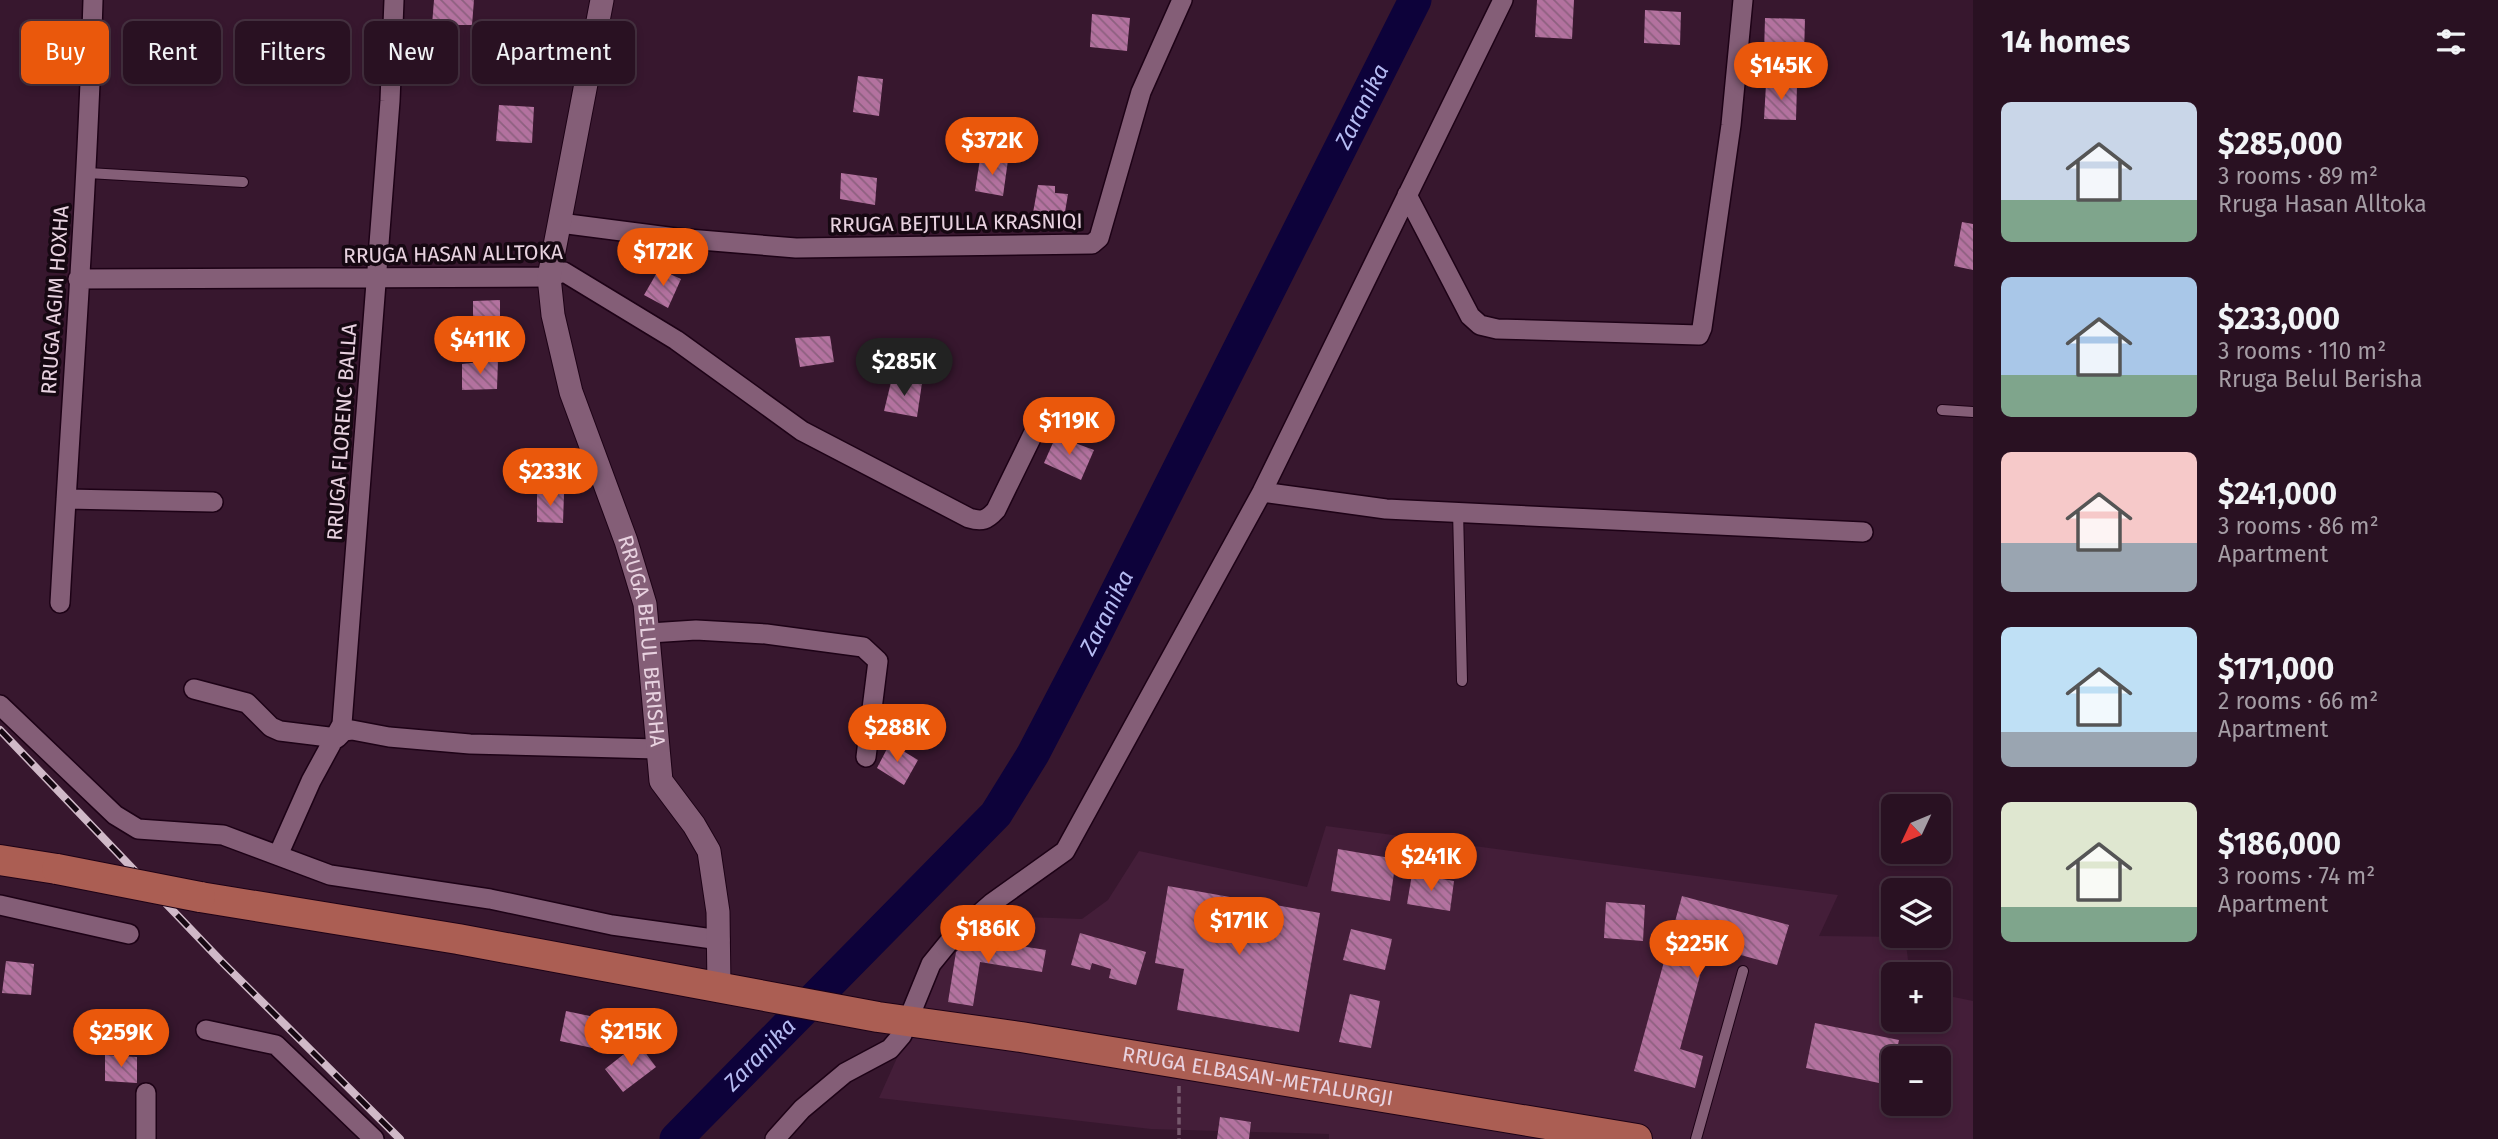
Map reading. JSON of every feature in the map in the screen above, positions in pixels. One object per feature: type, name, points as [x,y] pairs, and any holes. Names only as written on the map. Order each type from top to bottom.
[{"type":"main road","points":[[0,860],[200,897],[458,939],[731,990]]},
{"type":"main road","name":"RRUGA ELBASAN-METALURGJI","points":[[731,990],[878,1017],[1179,1063],[1637,1139]]},
{"type":"street","name":"RRUGA AGIM HOXHA","points":[[60,603],[78,279],[88,173],[93,0]]},
{"type":"street","name":"RRUGA FLORENC BALLA","points":[[279,853],[311,781],[337,738],[342,724],[377,277],[394,0]]},
{"type":"street","name":"RRUGA BELUL BERISHA","points":[[602,0],[550,277],[553,315],[571,392],[626,541],[645,604],[650,633],[661,781],[694,825],[709,851],[720,940],[731,990]]},
{"type":"street","name":"RRUGA BEJTULLA KRASNIQI","points":[[560,223],[676,238],[796,248],[1093,244],[1099,238],[1141,92],[1182,0]]},
{"type":"street","points":[[775,1139],[802,1109],[845,1073],[890,1049],[902,1035],[931,964],[953,937],[992,903],[1065,851],[1262,492],[1503,0]]},
{"type":"street","points":[[1407,195],[1470,316],[1480,326],[1497,329],[1699,335],[1729,138],[1743,0]]},
{"type":"street","name":"RRUGA HASAN ALLTOKA","points":[[78,279],[550,277],[564,272],[676,340],[802,431],[969,518],[981,521],[988,519],[996,510],[1037,426]]},
{"type":"street","points":[[1262,492],[1387,509],[1458,510],[1863,532]]},
{"type":"street","points":[[66,499],[213,502]]},
{"type":"street","points":[[650,633],[696,630],[766,634],[863,647],[878,661],[866,757]]},
{"type":"street","points":[[194,689],[247,703],[271,727],[280,731],[337,738],[344,730],[352,730],[389,737],[457,743],[657,749]]},
{"type":"street","points":[[0,705],[115,815],[138,828],[223,835],[279,853],[330,875],[490,900],[612,925],[720,940]]},
{"type":"street","points":[[0,905],[129,934]]},
{"type":"street","points":[[206,1030],[276,1045],[374,1139]]},
{"type":"street","points":[[146,1093],[146,1139]]},
{"type":"lane","points":[[88,173],[243,182]]},
{"type":"lane","points":[[1942,410],[1973,412]]},
{"type":"lane","points":[[1458,510],[1462,681]]},
{"type":"lane","points":[[1696,1139],[1743,971]]},
{"type":"path","points":[[1179,1063],[1179,1139]]},
{"type":"shaded area","points":[[1326,826],[1838,895],[1819,936],[1881,937],[1881,948],[1906,948],[1908,962],[1881,962],[1881,1032],[1951,1032],[1951,996],[1973,1001],[1973,1139],[1329,1139],[1329,1134],[1151,1129],[879,1098],[936,971],[989,916],[1082,919],[1108,900],[1139,851],[1307,887]]},
{"type":"building","points":[[434,0],[474,0],[472,25],[458,25],[458,21],[432,21]]},
{"type":"building","points":[[1537,0],[1574,0],[1572,39],[1535,37]]},
{"type":"building","points":[[1645,10],[1681,12],[1680,45],[1644,43]]},
{"type":"building","points":[[1092,14],[1130,18],[1127,51],[1090,47]]},
{"type":"building","points":[[1765,18],[1805,19],[1804,55],[1764,53]]},
{"type":"building","points":[[858,76],[883,79],[879,116],[853,112]]},
{"type":"building","points":[[1766,84],[1797,85],[1796,120],[1764,119]]},
{"type":"building","points":[[499,105],[534,107],[532,143],[496,141]]},
{"type":"building","points":[[980,159],[1008,160],[1003,196],[975,191]]},
{"type":"building","points":[[841,173],[877,178],[875,205],[840,199]]},
{"type":"building","points":[[1038,185],[1055,186],[1055,193],[1068,194],[1062,230],[1031,224]]},
{"type":"building","points":[[1962,222],[1973,224],[1973,270],[1954,266]]},
{"type":"building","points":[[659,269],[681,279],[668,308],[644,295]]},
{"type":"building","points":[[500,300],[500,320],[473,319],[473,301]]},
{"type":"building","points":[[830,336],[834,362],[800,367],[795,338]]},
{"type":"building","points":[[498,360],[497,389],[462,390],[462,364]]},
{"type":"building","points":[[892,378],[922,383],[917,417],[884,411]]},
{"type":"building","points":[[1056,436],[1094,450],[1081,480],[1044,463]]},
{"type":"building","points":[[537,492],[564,494],[563,523],[537,522]]},
{"type":"building","points":[[914,711],[941,727],[929,749],[901,733]]},
{"type":"building","points":[[890,743],[918,760],[904,785],[877,768]]},
{"type":"building","points":[[1338,849],[1396,859],[1390,901],[1331,891]]},
{"type":"building","points":[[1412,874],[1454,881],[1450,911],[1407,904]]},
{"type":"building","points":[[1168,886],[1320,913],[1299,1032],[1177,1010],[1184,969],[1155,963]]},
{"type":"building","points":[[1682,896],[1789,925],[1777,965],[1708,946],[1680,1049],[1703,1056],[1695,1088],[1634,1071]]},
{"type":"building","points":[[1606,902],[1645,905],[1643,941],[1604,938]]},
{"type":"building","points":[[1351,929],[1392,939],[1385,970],[1343,960]]},
{"type":"building","points":[[1080,933],[1146,952],[1136,985],[1109,978],[1111,969],[1092,963],[1090,970],[1071,965]]},
{"type":"building","points":[[970,938],[1046,950],[1042,972],[980,962],[973,1006],[948,1002],[956,952]]},
{"type":"building","points":[[6,961],[34,964],[31,995],[2,993]]},
{"type":"building","points":[[1350,994],[1380,1001],[1371,1048],[1339,1042]]},
{"type":"building","points":[[566,1011],[604,1019],[597,1049],[560,1041]]},
{"type":"building","points":[[1815,1023],[1899,1040],[1898,1046],[1881,1046],[1881,1083],[1806,1068]]},
{"type":"building","points":[[638,1043],[656,1067],[623,1092],[605,1069]]},
{"type":"building","points":[[105,1055],[137,1057],[137,1083],[105,1081]]},
{"type":"building","points":[[1220,1117],[1251,1122],[1249,1139],[1217,1139]]},
{"type":"waterway","name":"Zaranika","points":[[676,1139],[996,814],[1033,754],[1093,639],[1415,0]]},
{"type":"railway","points":[[0,730],[221,961],[400,1139]]}]
